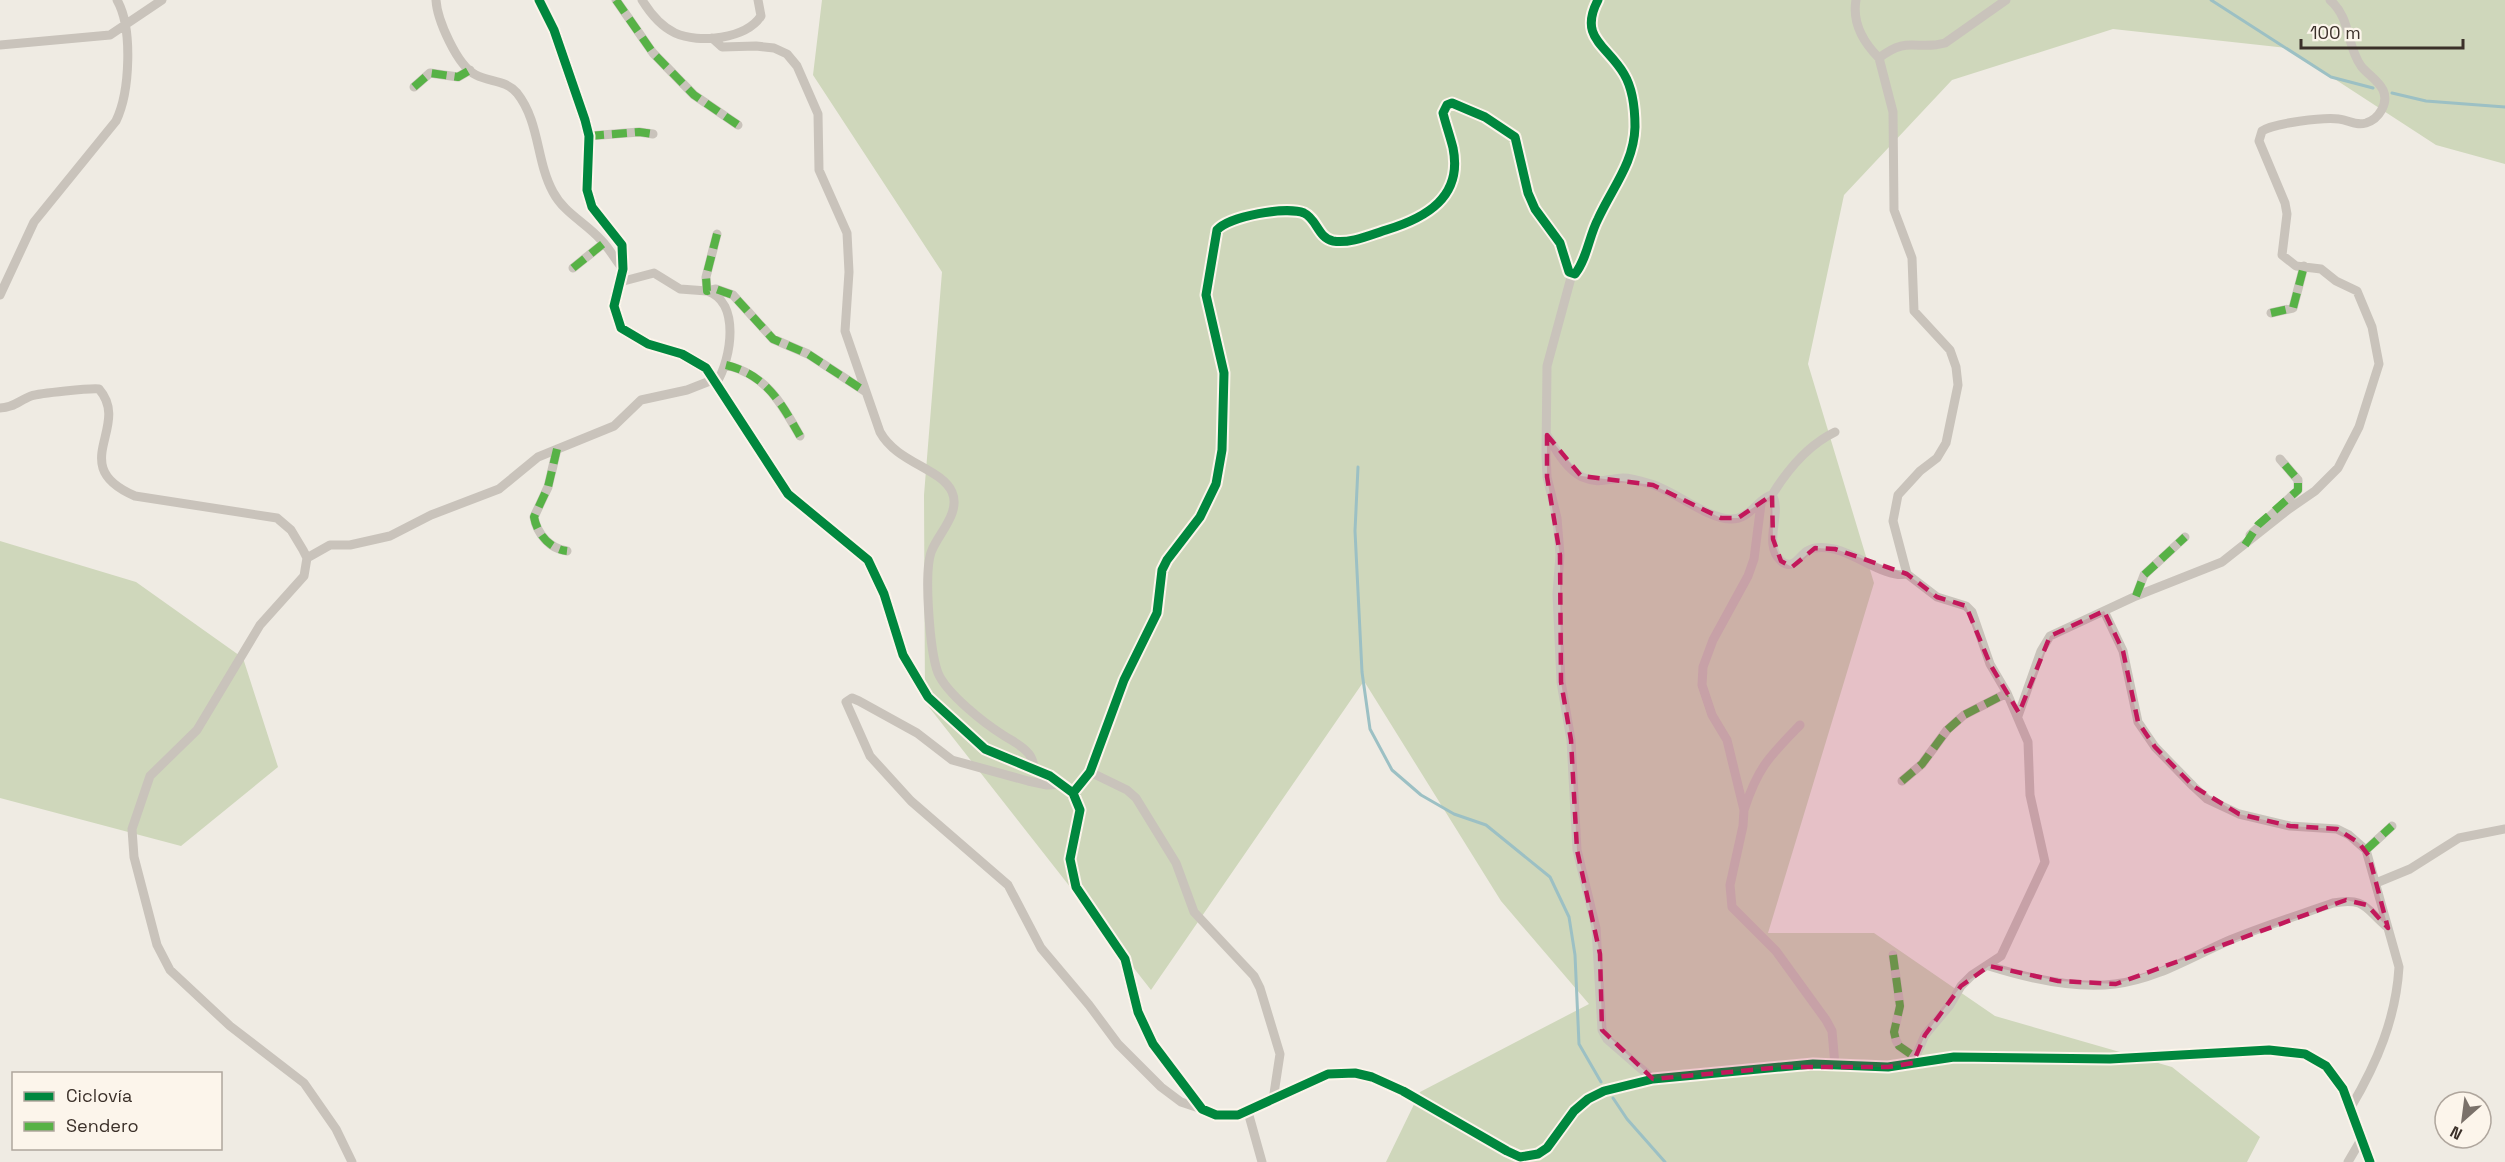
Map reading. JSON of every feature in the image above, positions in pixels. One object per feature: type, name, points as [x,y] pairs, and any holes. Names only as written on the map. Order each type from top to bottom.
[{"type":"street","points":[[0,295],[34,222],[116,121],[124,106],[127,71],[125,26],[124,13],[117,0]]},
{"type":"street","points":[[0,45],[97,38],[110,35],[162,0]]},
{"type":"street","points":[[436,0],[436,12],[450,40],[470,70],[477,76],[506,84],[517,94],[534,130],[546,177],[553,192],[570,213],[604,243],[623,269]]},
{"type":"street","points":[[538,0],[554,30],[589,136],[589,197],[596,213],[622,245],[623,269],[614,306],[621,328],[648,344],[697,361],[716,380],[774,476],[788,494],[868,560],[881,585],[903,656],[928,697],[985,749],[1068,788],[1080,810],[1070,859],[1076,887],[1125,959],[1138,1012],[1153,1044],[1202,1109]]},
{"type":"street","points":[[616,0],[653,53],[694,95],[738,125]]},
{"type":"street","points":[[642,0],[658,20],[676,33],[712,38],[746,31],[755,25],[761,16],[758,0]]},
{"type":"street","points":[[1572,274],[1577,271],[1596,222],[1627,165],[1635,129],[1632,96],[1625,75],[1591,31],[1590,18],[1598,0]]},
{"type":"street","points":[[1856,0],[1856,18],[1862,37],[1879,57],[1893,112],[1894,210],[1912,258],[1912,305],[1918,318],[1950,350],[1954,357],[1958,380],[1942,452],[1910,481],[1896,501],[1893,521],[1907,574],[1937,597],[1969,609],[1990,664],[2018,716],[2028,742],[2030,795],[2045,862],[2001,957],[1972,975],[1961,986],[1950,1005],[1925,1035],[1914,1060]]},
{"type":"street","points":[[1879,57],[1902,44],[1945,43],[2007,0]]},
{"type":"street","points":[[2018,716],[2041,651],[2050,636],[2136,596],[2216,565],[2315,491],[2338,468],[2359,427],[2379,364],[2372,327],[2357,291],[2336,281],[2321,269],[2289,263],[2282,255],[2287,214],[2285,202],[2261,149],[2259,135],[2268,128],[2280,124],[2339,119],[2350,123],[2367,123],[2379,114],[2384,103],[2382,88],[2360,64],[2344,16],[2330,0]]},
{"type":"street","points":[[712,38],[722,47],[774,48],[787,54],[797,66],[818,114],[819,170],[847,233],[849,272],[844,331],[866,392],[888,446],[945,481],[953,494],[954,507],[930,553],[928,600],[932,647],[938,672],[950,690],[987,724],[1022,746],[1030,755],[1035,771]]},
{"type":"street","points":[[414,87],[430,73],[458,77],[470,70]]},
{"type":"street","points":[[1653,1079],[1607,1039],[1602,1030],[1600,954],[1590,900],[1577,850],[1570,740],[1561,682],[1557,594],[1560,555],[1557,518],[1547,477],[1547,366],[1572,274],[1560,243],[1535,209],[1528,193],[1515,137],[1485,117],[1452,103],[1447,105],[1443,113],[1453,148],[1452,178],[1436,207],[1396,226],[1339,241],[1327,239],[1308,216],[1296,212],[1249,215],[1222,225],[1215,235],[1206,295],[1224,373],[1220,470],[1200,517],[1162,570],[1157,614],[1124,680],[1090,772],[1068,788],[1037,783],[952,760],[917,733],[859,700],[852,698],[846,702],[870,756],[911,801],[1008,885],[1041,948],[1118,1044],[1161,1087],[1181,1102],[1226,1116],[1248,1112],[1328,1074],[1354,1073],[1403,1091],[1507,1151],[1531,1159],[1547,1148],[1564,1124],[1588,1099],[1613,1088],[1653,1079],[1835,1065],[1888,1067],[1914,1060],[1954,1057],[2110,1059],[2269,1050],[2289,1051],[2305,1054],[2326,1066],[2343,1089],[2370,1162]]},
{"type":"street","points":[[589,136],[639,132],[653,134]]},
{"type":"street","points":[[707,291],[706,277],[717,234]]},
{"type":"street","points":[[573,268],[604,243]]},
{"type":"street","points":[[2271,313],[2292,308],[2297,299],[2304,266]]},
{"type":"street","points":[[620,282],[654,273],[680,289],[707,291],[716,289],[733,295],[773,339],[808,354],[866,392]]},
{"type":"street","points":[[307,558],[330,545],[350,545],[390,536],[431,515],[499,489],[538,457],[608,429],[646,398],[687,390],[716,380],[726,365],[732,333],[718,298],[707,291]]},
{"type":"street","points":[[726,365],[758,378],[774,394],[800,435]]},
{"type":"street","points":[[0,408],[9,408],[41,394],[99,389],[105,397],[108,422],[101,459],[104,476],[116,488],[135,496],[277,518],[291,530],[307,558],[304,576],[260,626],[197,730],[150,776],[132,829],[134,857],[157,945],[170,970],[230,1026],[304,1083],[336,1129],[352,1162]]},
{"type":"street","points":[[1547,435],[1572,469],[1594,481],[1634,479],[1673,492],[1707,512],[1730,519],[1738,518],[1772,495],[1808,449],[1819,439],[1835,432]]},
{"type":"street","points":[[556,449],[548,487],[534,517],[540,534],[553,547],[567,552]]},
{"type":"street","points":[[2245,544],[2258,525],[2298,490],[2298,480],[2280,459]]},
{"type":"street","points":[[1772,495],[1775,505],[1773,539],[1781,561],[1792,565],[1806,552],[1824,547],[1848,553],[1887,571],[1907,574]]},
{"type":"street","points":[[1744,810],[1727,740],[1712,715],[1702,685],[1703,667],[1713,640],[1755,559],[1761,504]]},
{"type":"street","points":[[2136,596],[2144,575],[2185,537]]},
{"type":"street","points":[[2104,611],[2122,651],[2138,722],[2145,735],[2207,799],[2239,814],[2290,826],[2337,829],[2349,835],[2366,850],[2399,967],[2393,1011],[2371,1074],[2350,1107]]},
{"type":"street","points":[[1902,781],[1922,764],[1947,730],[1964,715],[2007,693]]},
{"type":"street","points":[[1800,725],[1764,763],[1752,784],[1744,810],[1743,826],[1730,885],[1732,907],[1776,951],[1826,1020],[1832,1031],[1835,1065]]},
{"type":"street","points":[[1090,772],[1112,782],[1136,798],[1176,863],[1194,912],[1254,976],[1264,999],[1280,1054],[1273,1100]]},
{"type":"street","points":[[2366,850],[2392,826]]},
{"type":"street","points":[[2376,884],[2410,869],[2459,838],[2505,829]]},
{"type":"street","points":[[1989,966],[2058,981],[2115,984],[2166,969],[2232,940],[2346,900],[2367,905],[2388,928]]},
{"type":"street","points":[[1893,955],[1900,1006],[1894,1032],[1899,1046],[1914,1060]]},
{"type":"street","points":[[1248,1112],[1262,1162]]},
{"type":"street","points":[[2348,1162],[2362,1138]]},
{"type":"highlighted area","points":[[1547,435],[1581,476],[1653,485],[1721,518],[1738,518],[1772,495],[1773,539],[1781,561],[1792,567],[1815,548],[1835,549],[1907,574],[1937,597],[1966,606],[1990,664],[2019,713],[2050,636],[2104,611],[2123,651],[2138,722],[2155,747],[2193,786],[2239,814],[2290,826],[2337,829],[2359,843],[2369,856],[2388,928],[2367,905],[2346,900],[2116,984],[2058,981],[1989,966],[1961,986],[1925,1035],[1913,1063],[1888,1067],[1784,1067],[1653,1079],[1602,1030],[1600,954],[1577,850],[1571,740],[1561,682],[1560,555],[1547,477]]},
{"type":"green space","points":[[822,0],[2505,0],[2505,164],[2436,145],[2287,48],[2113,29],[1952,80],[1844,195],[1808,364],[1874,583],[1768,933],[1874,933],[1995,1016],[2172,1067],[2260,1137],[2247,1162],[1386,1162],[1420,1092],[1589,1004],[1501,901],[1364,681],[1151,990],[925,702],[924,495],[942,272],[813,75]]},
{"type":"green space","points":[[0,541],[136,582],[243,658],[278,767],[181,846],[0,798]]},
{"type":"waterway","points":[[2211,0],[2331,77],[2373,88]]},
{"type":"waterway","points":[[2392,93],[2426,101],[2505,107]]},
{"type":"waterway","points":[[1358,467],[1355,531],[1362,672],[1370,729],[1392,770],[1421,795],[1454,814],[1486,825],[1550,877],[1569,917],[1575,955],[1579,1044],[1601,1082]]},
{"type":"waterway","points":[[1613,1098],[1627,1119],[1665,1162]]},
{"type":"marked path","points":[[616,0],[653,53],[694,95],[738,125]]},
{"type":"marked path","points":[[414,87],[430,73],[458,77],[470,70]]},
{"type":"marked path","points":[[589,136],[639,132],[653,134]]},
{"type":"marked path","points":[[717,234],[706,277],[707,291],[716,289],[733,295],[773,339],[808,354],[866,392]]},
{"type":"marked path","points":[[573,268],[604,243]]},
{"type":"marked path","points":[[2271,313],[2293,308],[2304,266]]},
{"type":"marked path","points":[[726,365],[740,369],[762,383],[786,412],[800,436]]},
{"type":"marked path","points":[[557,449],[548,487],[534,517],[545,540],[567,551]]},
{"type":"marked path","points":[[2245,545],[2258,525],[2298,490],[2298,480],[2280,459]]},
{"type":"marked path","points":[[2136,596],[2144,575],[2185,537]]},
{"type":"marked path","points":[[1902,781],[1922,764],[1947,730],[1964,715],[2007,693]]},
{"type":"marked path","points":[[2366,850],[2392,826]]},
{"type":"marked path","points":[[1893,955],[1900,1006],[1894,1032],[1899,1046],[1915,1057]]},
{"type":"cycle path","points":[[539,0],[554,30],[585,120],[589,136],[587,190],[592,207],[622,245],[623,269],[614,306],[621,328],[648,344],[682,354],[706,368],[788,494],[868,560],[884,594],[903,655],[928,697],[985,749],[1050,776],[1073,793],[1080,810],[1070,859],[1076,887],[1125,959],[1138,1012],[1153,1044],[1202,1109],[1216,1115],[1238,1115],[1328,1074],[1355,1073],[1372,1077],[1403,1091],[1520,1157],[1538,1154],[1547,1148],[1574,1111],[1588,1099],[1604,1091],[1653,1079],[1813,1064],[1888,1067],[1954,1057],[2110,1059],[2269,1050],[2305,1054],[2326,1066],[2343,1089],[2370,1162]]},
{"type":"cycle path","points":[[1073,793],[1090,772],[1124,680],[1157,613],[1162,570],[1200,517],[1216,484],[1222,450],[1224,373],[1206,295],[1217,230],[1233,220],[1245,217],[1272,212],[1296,211],[1312,219],[1328,239],[1340,242],[1367,236],[1415,219],[1438,203],[1447,192],[1452,180],[1455,165],[1453,148],[1443,113],[1447,105],[1452,103],[1485,117],[1515,137],[1528,193],[1535,209],[1560,243],[1569,272],[1575,274],[1598,219],[1627,164],[1634,140],[1635,114],[1630,86],[1624,74],[1593,32],[1591,24],[1598,0]]}]
